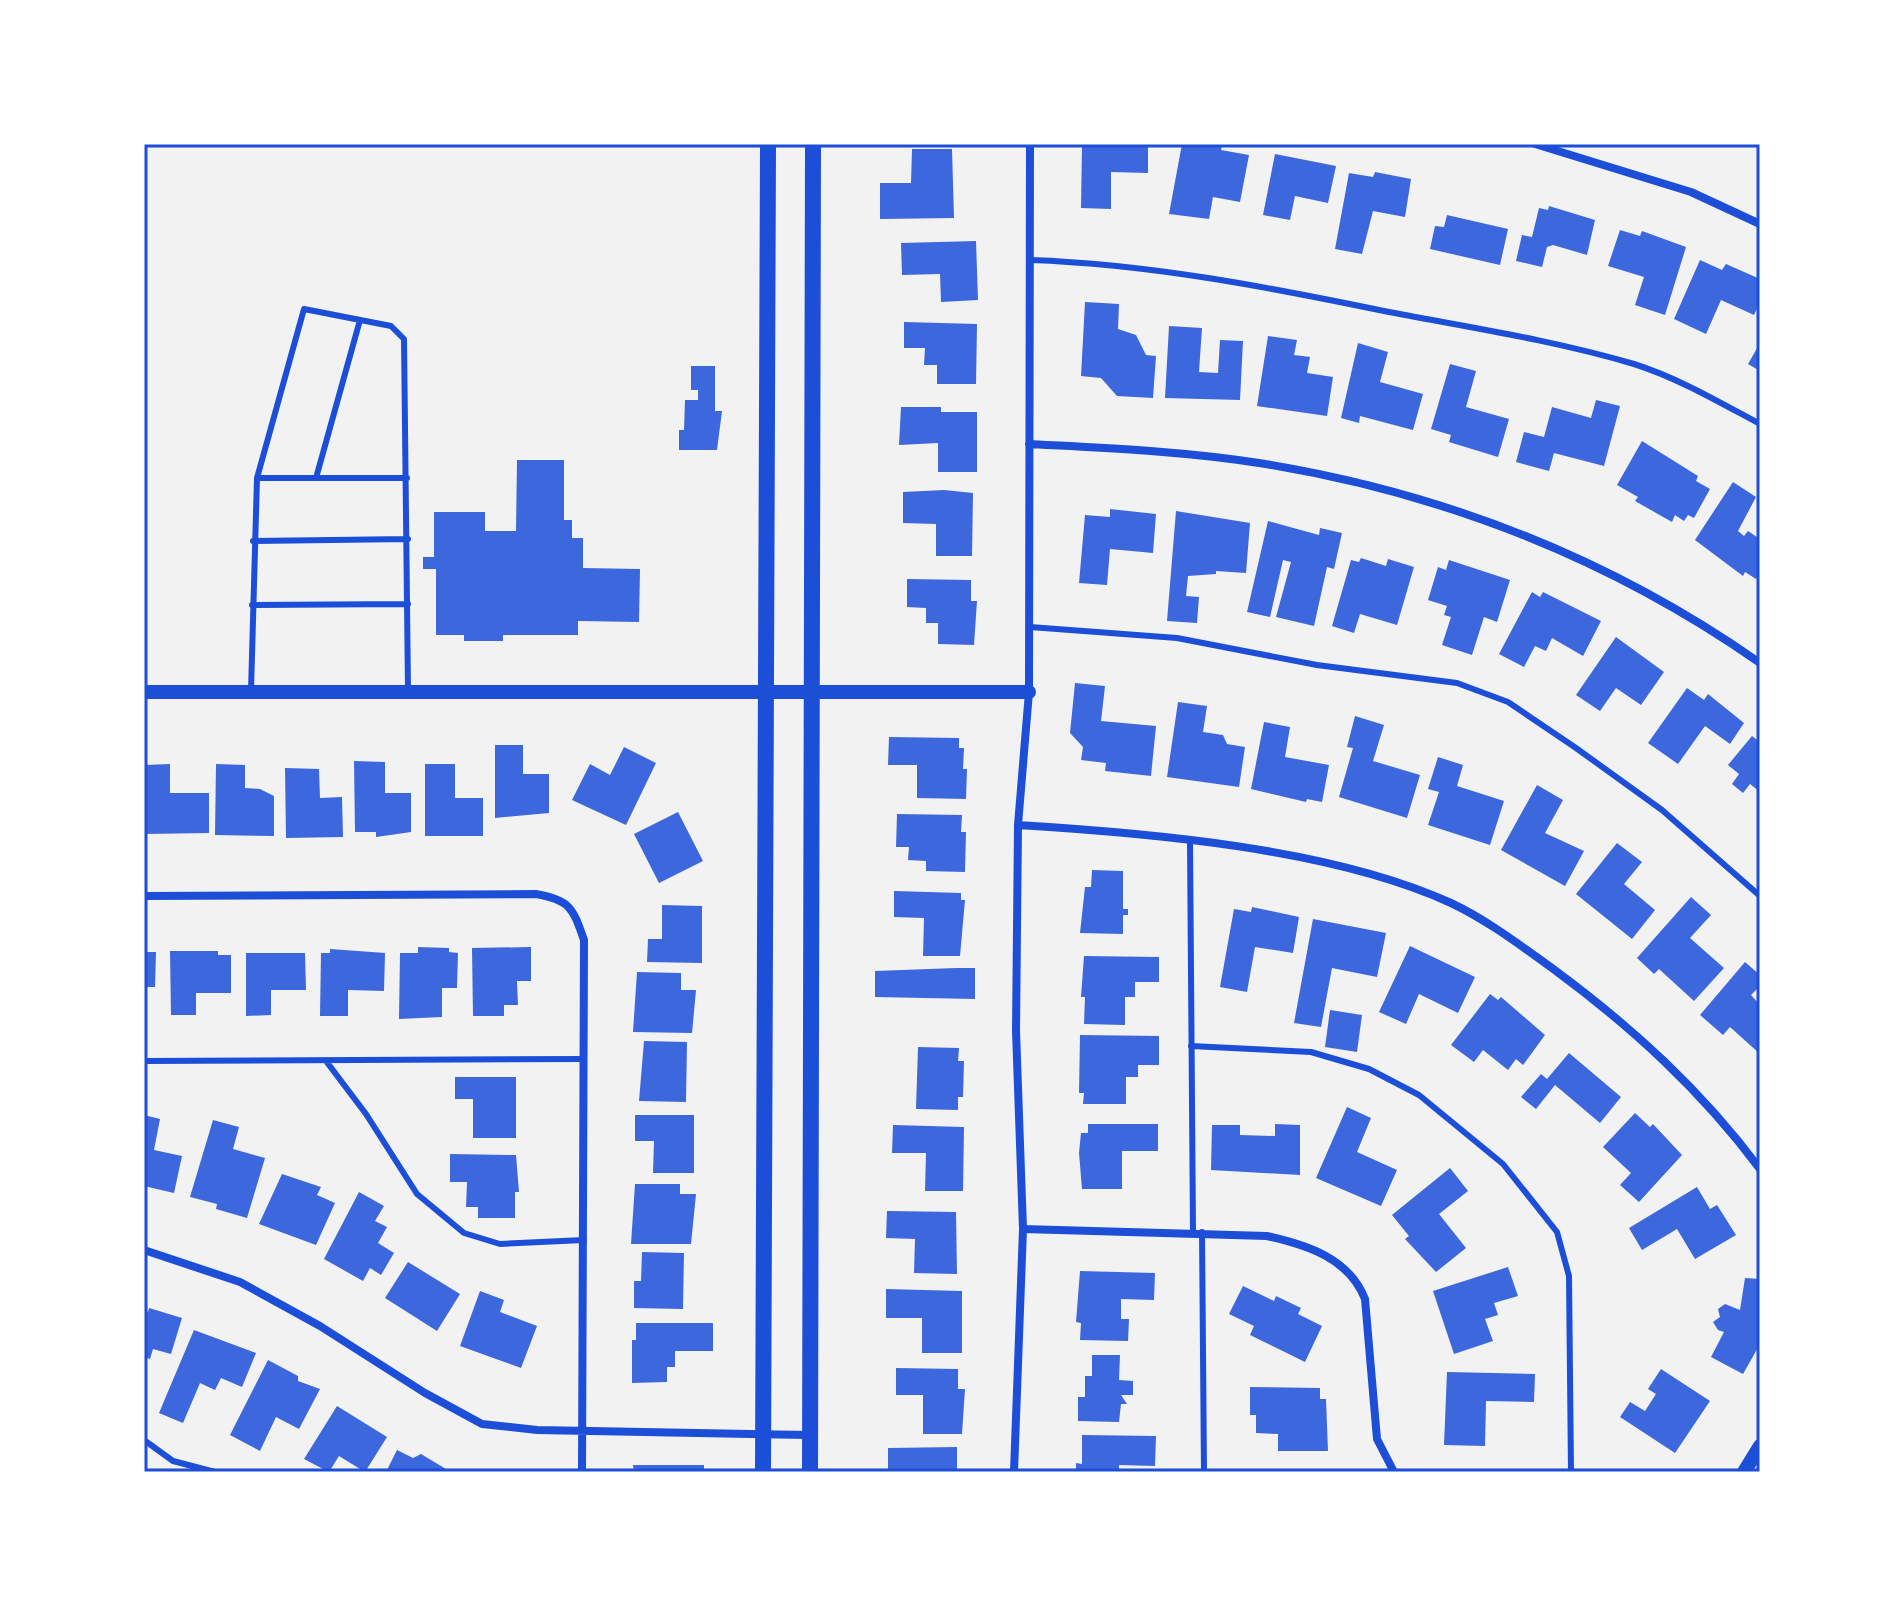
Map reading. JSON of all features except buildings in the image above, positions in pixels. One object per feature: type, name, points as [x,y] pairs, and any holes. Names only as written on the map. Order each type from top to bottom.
[{"type":"main road","points":[[763,1472],[768,144]]},
{"type":"main road","points":[[810,1472],[813,144]]},
{"type":"street","points":[[1014,1472],[1023,1229],[1016,1031],[1018,825],[1029,692],[1030,144]]},
{"type":"street","points":[[1535,144],[1691,192],[1760,224]]},
{"type":"street","points":[[1029,444],[1257,463],[1400,494],[1490,521],[1593,563],[1696,619],[1760,663]]},
{"type":"street","points":[[144,692],[1029,692]]},
{"type":"street","points":[[1018,825],[1098,830],[1190,841],[1300,859],[1371,875],[1451,903],[1507,935],[1585,992],[1684,1077],[1722,1119],[1760,1169]]},
{"type":"street","points":[[144,896],[536,894],[561,898],[574,913],[584,940],[582,1472]]},
{"type":"street","points":[[1023,1229],[1267,1236],[1291,1241],[1334,1260],[1359,1283],[1365,1299],[1377,1439],[1382,1456],[1394,1472]]},
{"type":"street","points":[[144,1250],[240,1282],[320,1326],[425,1393],[482,1424],[584,1431],[810,1435]]},
{"type":"street","points":[[1744,1472],[1760,1446]]},
{"type":"lane","points":[[1030,260],[1120,267],[1266,287],[1570,348],[1636,365],[1688,386],[1760,424]]},
{"type":"lane","points":[[251,691],[257,478],[304,309],[391,326],[404,339],[408,691]]},
{"type":"lane","points":[[316,478],[360,320]]},
{"type":"lane","points":[[257,478],[407,478]]},
{"type":"lane","points":[[253,541],[408,539]]},
{"type":"lane","points":[[252,605],[408,604]]},
{"type":"lane","points":[[1030,627],[1177,638],[1317,665],[1457,683],[1508,702],[1576,748],[1662,810],[1760,896]]},
{"type":"lane","points":[[1190,841],[1191,1046],[1204,1472]]},
{"type":"lane","points":[[1191,1046],[1311,1052],[1369,1069],[1419,1095],[1503,1164],[1557,1232],[1569,1276],[1571,1472]]},
{"type":"lane","points":[[144,1061],[584,1059]]},
{"type":"lane","points":[[326,1061],[366,1114],[417,1194],[464,1233],[500,1244],[584,1240]]},
{"type":"lane","points":[[144,1440],[173,1461],[215,1472]]}]
